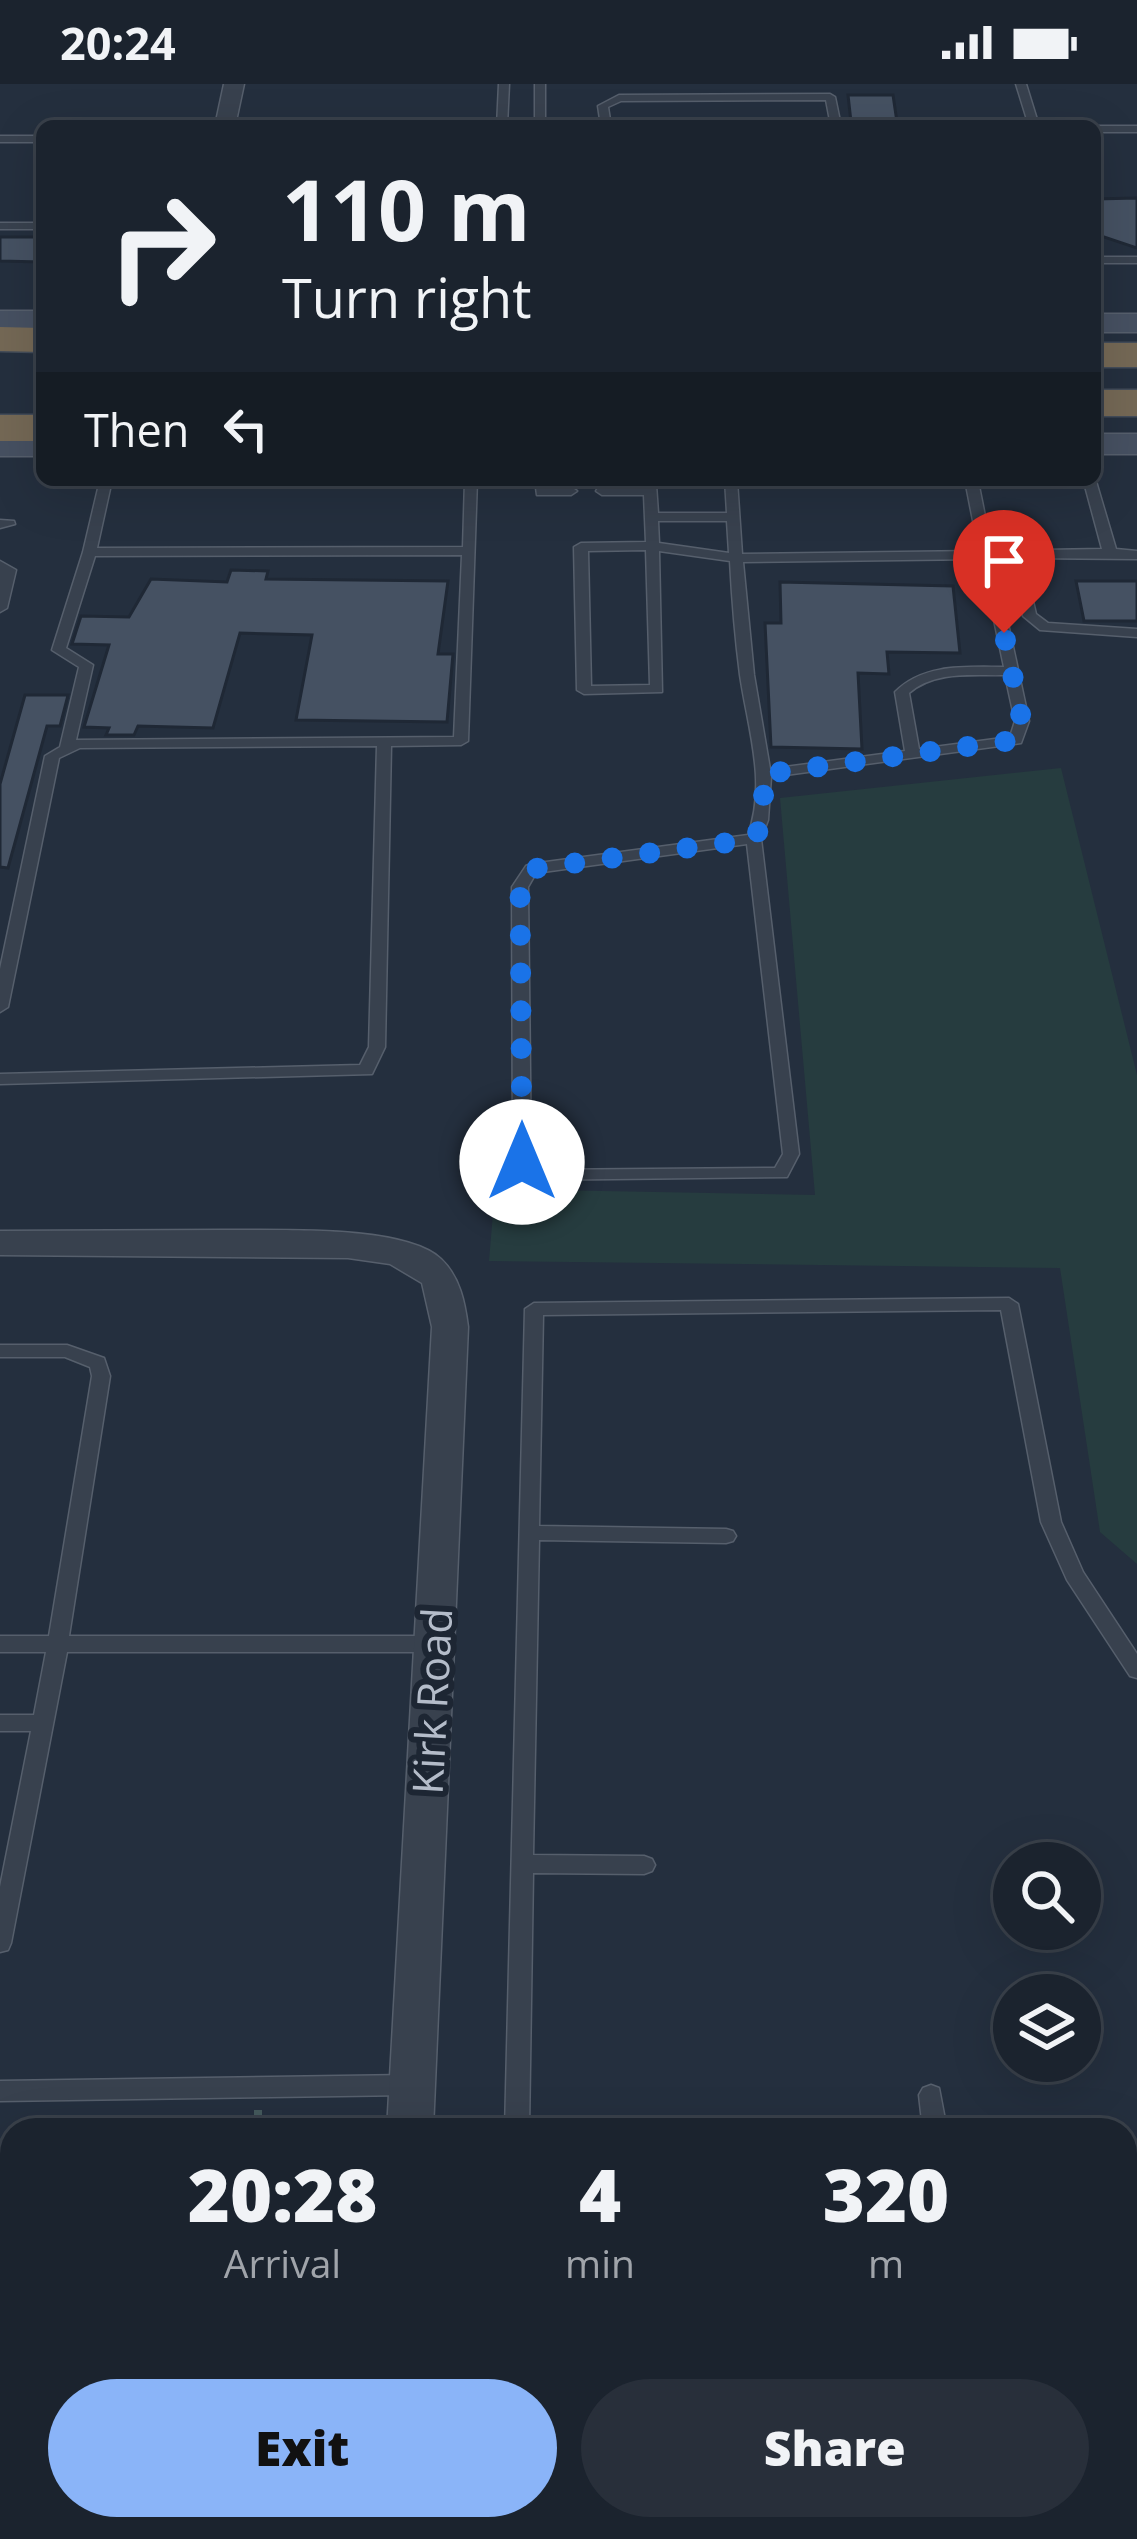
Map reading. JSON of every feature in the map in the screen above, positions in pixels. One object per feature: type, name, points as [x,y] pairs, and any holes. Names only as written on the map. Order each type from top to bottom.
[{"type":"highway","points":[[0,339],[36,340]]},
{"type":"highway","points":[[1101,355],[1137,355]]},
{"type":"highway","points":[[0,359],[36,358]]},
{"type":"highway","points":[[1101,404],[1137,403]]},
{"type":"highway","points":[[0,404],[36,404]]},
{"type":"highway","points":[[0,428],[36,428]]},
{"type":"main road","points":[[0,320],[36,320]]},
{"type":"main road","points":[[1101,322],[1137,322]]},
{"type":"main road","points":[[1101,444],[1137,444]]},
{"type":"main road","points":[[0,446],[36,446]]},
{"type":"street","points":[[226,120],[235,84]]},
{"type":"street","name":"Kirk Road","points":[[0,1244],[346,1246],[418,1259],[437,1274],[450,1327],[411,2118]]},
{"type":"lane","points":[[502,120],[504,84]]},
{"type":"lane","points":[[540,84],[540,120]]},
{"type":"lane","points":[[1021,84],[1032,120]]},
{"type":"lane","points":[[605,120],[604,106],[619,98],[830,97],[835,120]]},
{"type":"lane","points":[[1101,129],[1137,129]]},
{"type":"lane","points":[[0,139],[36,139]]},
{"type":"lane","points":[[0,226],[36,226]]},
{"type":"lane","points":[[1101,260],[1137,260]]},
{"type":"lane","points":[[68,748],[86,665],[59,650],[105,486]]},
{"type":"lane","points":[[0,1007],[52,756],[78,744],[461,741],[471,486]]},
{"type":"lane","points":[[542,486],[542,492],[572,491]]},
{"type":"lane","points":[[602,491],[650,486],[652,517],[652,546],[656,688],[584,690],[581,548],[652,546],[737,558],[1137,555]]},
{"type":"lane","points":[[731,486],[747,676],[764,774],[763,822],[754,839],[791,1154],[781,1173],[532,1176],[522,1162],[520,887],[531,869],[754,839]]},
{"type":"lane","points":[[764,774],[1016,740],[1022,721],[972,486]]},
{"type":"lane","points":[[1092,486],[1110,553]]},
{"type":"lane","points":[[652,517],[734,518]]},
{"type":"lane","points":[[90,552],[470,551]]},
{"type":"lane","points":[[1016,555],[1030,616],[1045,627],[1137,633]]},
{"type":"lane","points":[[0,565],[9,570],[0,608]]},
{"type":"lane","points":[[914,755],[902,692],[911,681],[927,675],[1012,671]]},
{"type":"lane","points":[[0,1078],[366,1070],[377,1047],[384,741]]},
{"type":"lane","points":[[517,2118],[534,1309],[1009,1304],[1051,1522],[1074,1575],[1137,1670]]},
{"type":"lane","points":[[0,1352],[83,1354],[98,1363],[101,1376],[58,1644],[0,1943]]},
{"type":"lane","points":[[531,1533],[726,1536]]},
{"type":"lane","points":[[0,1644],[434,1644]]},
{"type":"lane","points":[[0,1724],[43,1723]]},
{"type":"lane","points":[[525,1864],[644,1865]]},
{"type":"lane","points":[[0,2091],[412,2086]]},
{"type":"lane","points":[[931,2095],[934,2118]]},
{"type":"green space","points":[[1061,768],[1137,1075],[1137,1564],[1100,1532],[1060,1268],[489,1261],[495,1189],[815,1195],[780,798]]},
{"type":"building","points":[[848,95],[893,95],[897,120],[851,120]]},
{"type":"building","points":[[1137,198],[1137,248],[1101,236],[1101,199]]},
{"type":"building","points":[[0,237],[36,237],[36,262],[0,261]]},
{"type":"building","points":[[231,570],[268,571],[266,579],[448,581],[438,654],[453,654],[447,722],[296,720],[312,635],[240,633],[213,728],[138,726],[134,735],[106,735],[109,728],[84,727],[109,645],[72,644],[81,616],[129,617],[151,579],[227,582]]},
{"type":"building","points":[[1076,581],[1137,581],[1137,621],[1084,621]]},
{"type":"building","points":[[780,582],[953,586],[960,653],[887,652],[889,674],[858,673],[862,749],[771,747],[765,623],[781,623]]},
{"type":"building","points":[[25,695],[68,695],[60,726],[47,726],[8,868],[0,867],[0,784]]},
{"type":"route","points":[[522,1162],[520,887],[531,869],[754,839],[763,822],[764,774],[1016,740],[1022,721],[1004,633]]}]
